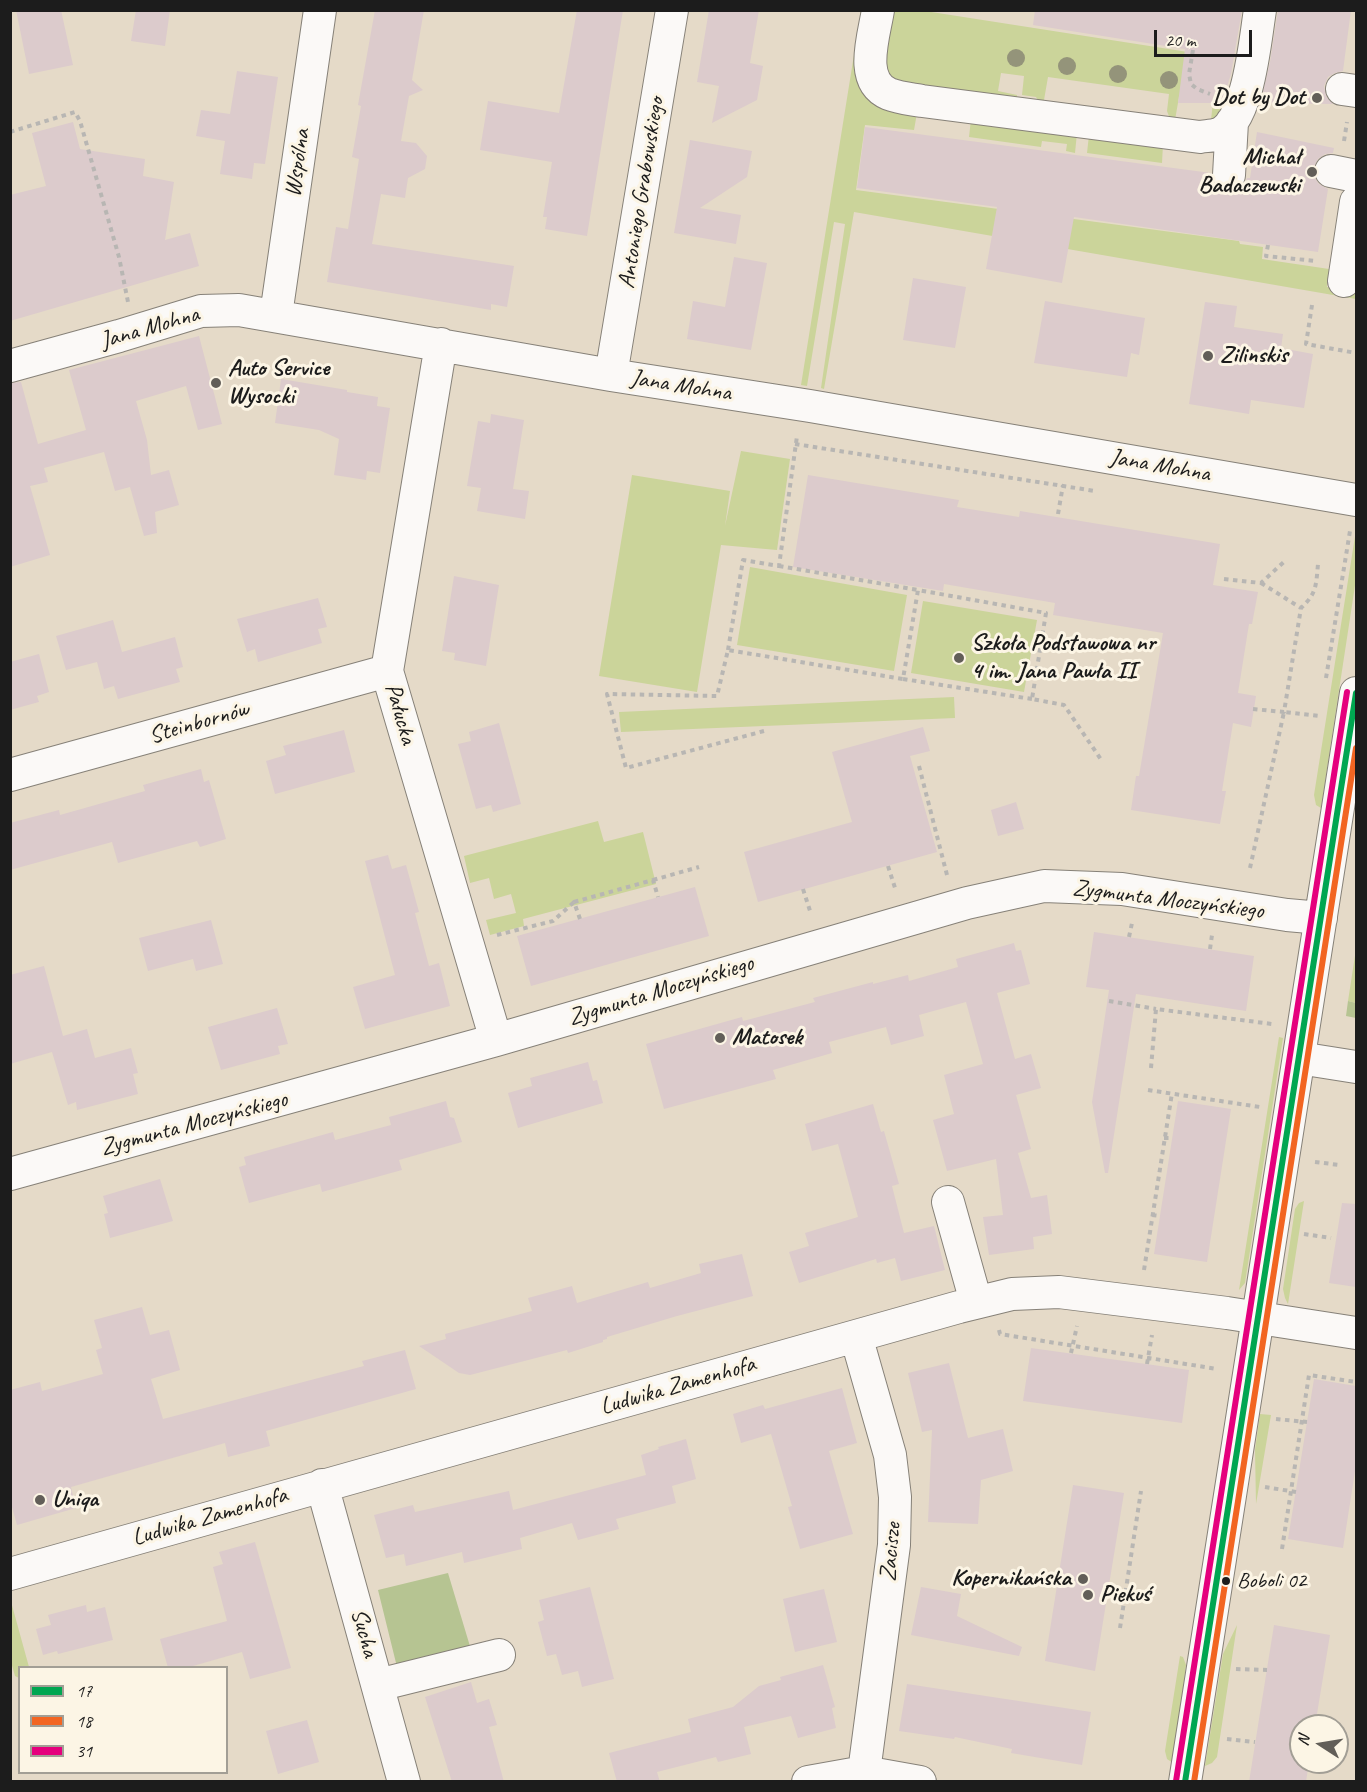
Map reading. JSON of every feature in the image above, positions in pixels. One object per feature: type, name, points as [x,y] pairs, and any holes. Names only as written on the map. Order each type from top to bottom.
[{"type":"street","name":"Wspólna","points":[[276,315],[320,10]]},
{"type":"street","name":"Antoniego Grabowskiego","points":[[611,375],[672,10]]},
{"type":"street","points":[[878,10],[870,61],[871,73],[874,82],[888,94],[922,101],[1200,137],[1220,133],[1237,112]]},
{"type":"street","points":[[1228,175],[1237,112],[1247,86],[1260,10]]},
{"type":"street","points":[[1344,281],[1356,202]]},
{"type":"street","name":"Jana Mohna","points":[[10,366],[201,311],[239,310],[1356,500]]},
{"type":"street","name":"Pałucka","points":[[441,344],[387,670],[495,1040]]},
{"type":"street","name":"Steinbornów","points":[[10,775],[387,670]]},
{"type":"street","points":[[1185,1782],[1356,693]]},
{"type":"street","name":"Zygmunta Moczyńskiego","points":[[10,1174],[495,1040],[967,903],[1044,886],[1122,889],[1287,915],[1321,918]]},
{"type":"street","points":[[1299,1058],[1356,1067]]},
{"type":"street","points":[[948,1202],[984,1300]]},
{"type":"street","name":"Ludwika Zamenhofa","points":[[10,1574],[984,1300],[1032,1292],[1059,1292],[1356,1333]]},
{"type":"street","name":"Zacisze","points":[[856,1336],[890,1455],[895,1497],[894,1545],[864,1772]]},
{"type":"street","name":"Sucha","points":[[322,1485],[404,1782]]},
{"type":"street","points":[[378,1685],[499,1655]]},
{"type":"street","points":[[808,1782],[864,1772],[920,1782]]},
{"type":"path","points":[[1193,51],[1189,74],[1191,84],[1237,112]]},
{"type":"path","points":[[10,132],[75,112],[80,121],[119,257],[134,332]]},
{"type":"path","points":[[1312,305],[1306,344],[1356,352]]},
{"type":"path","points":[[780,566],[797,434]]},
{"type":"path","points":[[795,444],[1097,491]]},
{"type":"path","points":[[1058,514],[1064,477]]},
{"type":"path","points":[[764,731],[626,768],[607,694],[717,696],[728,650],[743,560],[1046,613],[1032,699]]},
{"type":"path","points":[[1261,584],[1286,560]]},
{"type":"path","points":[[1250,868],[1284,712],[1301,608],[1316,590],[1318,564]]},
{"type":"path","points":[[1224,579],[1261,584],[1301,608]]},
{"type":"path","points":[[903,679],[918,590]]},
{"type":"path","points":[[728,650],[1064,705],[1102,761]]},
{"type":"path","points":[[1253,709],[1320,716]]},
{"type":"path","points":[[919,765],[949,882]]},
{"type":"path","points":[[888,866],[897,897]]},
{"type":"path","points":[[492,936],[553,921],[574,902],[699,867]]},
{"type":"path","points":[[653,880],[658,897]]},
{"type":"path","points":[[803,890],[813,919]]},
{"type":"path","points":[[574,902],[580,919]]},
{"type":"path","points":[[1109,1001],[1274,1024]]},
{"type":"path","points":[[1151,1068],[1156,1009]]},
{"type":"path","points":[[1148,1090],[1260,1107]]},
{"type":"path","points":[[1144,1271],[1172,1093]]},
{"type":"path","points":[[1164,1138],[1172,1138]]},
{"type":"path","points":[[1315,1162],[1340,1165]]},
{"type":"path","points":[[1152,1215],[1160,1216]]},
{"type":"path","points":[[1304,1234],[1331,1238]]},
{"type":"path","points":[[984,1300],[1000,1334],[1218,1369]]},
{"type":"path","points":[[1282,1549],[1294,1492],[1310,1375],[1356,1382]]},
{"type":"path","points":[[1276,1419],[1304,1422]]},
{"type":"path","points":[[1265,1487],[1294,1492]]},
{"type":"path","points":[[1120,1628],[1142,1491]]},
{"type":"path","points":[[1236,1668],[1267,1670]]},
{"type":"path","points":[[1227,1739],[1255,1742]]},
{"type":"green space","points":[[861,11],[867,11],[857,75],[917,113],[914,130],[865,125],[856,190],[1239,241],[1240,244],[1263,247],[1262,259],[1329,269],[1327,287],[1356,291],[1356,299],[854,212],[824,389],[821,388],[845,224],[834,222],[807,386],[801,385]]},
{"type":"green space","points":[[886,11],[925,11],[1188,52],[1201,96],[1227,103],[1215,119],[1211,120],[1213,102],[1179,97],[1175,120],[1170,119],[1167,111],[1169,94],[1048,77],[1041,105],[1036,97],[1022,95],[1024,76],[1001,73],[998,91],[1017,95],[1017,99],[914,89],[890,78],[883,65]]},
{"type":"green space","points":[[971,119],[1077,133],[1075,153],[1066,151],[1067,144],[1042,141],[1041,147],[969,137]]},
{"type":"green space","points":[[1089,135],[1163,144],[1162,163],[1087,153]]},
{"type":"green space","points":[[741,451],[790,459],[777,550],[721,545],[697,692],[599,676],[632,475],[730,491],[725,526]]},
{"type":"green space","points":[[1356,530],[1356,579],[1321,808],[1316,805],[1314,795]]},
{"type":"green space","points":[[750,567],[907,595],[894,671],[737,645]]},
{"type":"green space","points":[[923,601],[1037,620],[1024,692],[911,673]]},
{"type":"green space","points":[[954,697],[955,718],[621,732],[619,712]]},
{"type":"green space","points":[[598,821],[604,842],[643,832],[656,884],[523,919],[524,926],[490,935],[486,920],[516,913],[511,894],[494,899],[489,878],[470,883],[464,856]]},
{"type":"green space","points":[[1356,949],[1356,1003],[1348,1001]]},
{"type":"green space","points":[[1348,1001],[1356,1003],[1356,1018],[1346,1016]]},
{"type":"green space","points":[[1279,1037],[1283,1038],[1245,1283],[1239,1290]]},
{"type":"green space","points":[[1304,1201],[1288,1304],[1283,1289],[1295,1209],[1299,1203]]},
{"type":"green space","points":[[1260,1414],[1271,1415],[1256,1504],[1255,1450]]},
{"type":"green space","points":[[448,1573],[472,1653],[398,1671],[378,1590]]},
{"type":"green space","points":[[10,1598],[29,1666],[18,1666],[18,1678],[15,1676],[11,1662]]},
{"type":"green space","points":[[1237,1625],[1217,1757],[1205,1766],[1223,1654]]},
{"type":"green space","points":[[1180,1656],[1183,1657],[1186,1665],[1173,1763],[1167,1759],[1165,1751]]},
{"type":"building","points":[[16,10],[61,10],[73,65],[29,74]]},
{"type":"building","points":[[136,10],[170,10],[165,46],[131,41]]},
{"type":"building","points":[[375,10],[424,10],[412,80],[423,90],[409,96],[401,141],[416,143],[427,156],[425,169],[408,178],[405,198],[381,194],[372,244],[514,266],[507,307],[491,304],[491,310],[327,282],[336,227],[348,229],[359,159],[352,157],[361,106],[358,105]]},
{"type":"building","points":[[577,10],[623,10],[587,236],[545,229],[547,217],[543,217],[552,162],[480,150],[488,101],[559,113]]},
{"type":"building","points":[[709,10],[759,10],[750,63],[763,66],[757,100],[712,123],[719,86],[697,82]]},
{"type":"building","points":[[1035,10],[1242,10],[1231,74],[1222,103],[1178,103],[1185,49],[1033,25]]},
{"type":"building","points":[[1278,10],[1351,10],[1343,71],[1328,77],[1324,86],[1326,96],[1333,104],[1260,103],[1270,62]]},
{"type":"building","points":[[237,71],[278,77],[265,164],[254,163],[252,179],[220,174],[225,141],[196,136],[201,110],[230,114]]},
{"type":"building","points":[[73,122],[80,149],[145,159],[143,176],[174,182],[165,240],[190,233],[199,266],[10,321],[10,195],[46,186],[32,133]]},
{"type":"building","points":[[865,127],[1211,173],[1213,184],[1229,193],[1238,191],[1247,178],[1250,178],[1257,132],[1334,148],[1333,153],[1325,154],[1318,159],[1313,168],[1314,177],[1319,184],[1328,189],[1318,252],[1074,217],[1062,283],[986,269],[997,207],[857,188]]},
{"type":"building","points":[[690,140],[752,151],[747,177],[700,208],[741,215],[736,244],[674,233]]},
{"type":"building","points":[[734,257],[767,263],[751,350],[687,339],[693,301],[725,307]]},
{"type":"building","points":[[913,278],[966,287],[955,348],[903,340]]},
{"type":"building","points":[[1045,301],[1145,318],[1139,355],[1131,353],[1127,377],[1034,363]]},
{"type":"building","points":[[1205,302],[1237,306],[1234,327],[1283,334],[1281,348],[1313,354],[1304,408],[1251,400],[1249,414],[1189,404]]},
{"type":"building","points":[[199,336],[222,424],[198,430],[186,386],[136,401],[147,440],[151,475],[169,470],[179,505],[155,512],[157,533],[144,536],[130,487],[115,491],[104,452],[44,468],[48,482],[30,486],[50,555],[10,567],[10,383],[21,382],[38,444],[86,430],[69,370]]},
{"type":"building","points":[[281,379],[378,397],[377,406],[390,408],[380,473],[367,471],[366,480],[334,475],[339,439],[319,430],[275,423]]},
{"type":"building","points":[[491,414],[524,420],[513,489],[529,491],[525,519],[477,511],[481,488],[467,486],[478,421],[490,423]]},
{"type":"building","points":[[808,475],[959,500],[957,507],[1019,517],[1020,511],[1220,544],[1213,585],[1258,592],[1252,624],[1249,624],[1238,693],[1256,696],[1251,727],[1233,723],[1222,791],[1226,791],[1220,824],[1131,810],[1136,776],[1139,776],[1163,633],[1053,615],[1055,603],[944,584],[943,591],[793,567]]},
{"type":"building","points":[[454,576],[499,585],[486,666],[454,660],[455,653],[442,651]]},
{"type":"building","points":[[318,598],[327,627],[318,629],[322,643],[258,662],[255,649],[247,652],[237,619]]},
{"type":"building","points":[[113,620],[122,652],[175,637],[183,667],[176,669],[180,682],[118,699],[114,686],[104,689],[97,662],[66,670],[56,636]]},
{"type":"building","points":[[39,654],[49,692],[37,696],[39,702],[10,710],[10,662]]},
{"type":"building","points":[[499,723],[521,804],[493,812],[491,805],[476,809],[458,744],[471,741],[469,732]]},
{"type":"building","points":[[923,727],[930,751],[910,756],[937,852],[758,902],[744,852],[852,822],[832,752]]},
{"type":"building","points":[[344,730],[355,772],[275,794],[266,761],[286,755],[283,746]]},
{"type":"building","points":[[201,769],[204,782],[209,780],[226,839],[200,847],[197,841],[118,863],[112,842],[10,870],[10,823],[59,810],[60,815],[145,791],[143,785]]},
{"type":"building","points":[[1016,802],[1024,829],[998,836],[991,810]]},
{"type":"building","points":[[388,855],[392,869],[406,865],[419,912],[415,913],[429,966],[439,963],[450,1006],[365,1029],[353,987],[395,975],[365,861]]},
{"type":"building","points":[[695,887],[709,936],[531,986],[517,936]]},
{"type":"building","points":[[211,920],[223,964],[196,971],[193,959],[148,971],[139,938]]},
{"type":"building","points":[[1094,932],[1254,956],[1246,1011],[1136,994],[1108,1173],[1105,1173],[1092,1102],[1109,990],[1086,987]]},
{"type":"building","points":[[1014,943],[1016,951],[1021,950],[1030,984],[997,993],[1015,1059],[1031,1054],[1041,1088],[1016,1095],[1031,1149],[1018,1153],[1031,1198],[1047,1195],[1052,1234],[1033,1237],[1034,1249],[989,1255],[983,1217],[1003,1215],[996,1159],[947,1171],[933,1120],[954,1114],[944,1075],[983,1064],[966,1002],[919,1015],[924,1036],[891,1045],[886,1027],[829,1042],[832,1053],[773,1070],[776,1079],[664,1109],[646,1044],[742,1017],[743,1021],[815,1002],[813,998],[873,982],[873,984],[908,975],[909,981],[958,967],[956,959]]},
{"type":"building","points":[[44,966],[63,1036],[87,1029],[95,1058],[131,1048],[138,1073],[133,1074],[138,1094],[77,1110],[76,1102],[68,1105],[52,1052],[10,1064],[10,975]]},
{"type":"building","points":[[277,1008],[288,1044],[278,1046],[280,1054],[221,1070],[208,1027]]},
{"type":"building","points":[[588,1062],[593,1081],[597,1080],[603,1103],[518,1128],[508,1093],[532,1086],[530,1078]]},
{"type":"building","points":[[446,1101],[450,1117],[454,1118],[462,1142],[399,1160],[402,1170],[322,1192],[320,1184],[249,1203],[239,1167],[246,1165],[244,1157],[333,1132],[335,1140],[391,1125],[389,1117]]},
{"type":"building","points":[[1178,1101],[1231,1109],[1207,1262],[1154,1254]]},
{"type":"building","points":[[873,1104],[881,1132],[884,1131],[899,1184],[892,1186],[904,1233],[934,1226],[945,1270],[901,1281],[895,1258],[877,1263],[876,1259],[799,1283],[789,1252],[809,1246],[805,1233],[858,1217],[838,1144],[812,1151],[805,1124]]},
{"type":"building","points":[[160,1179],[173,1221],[110,1238],[104,1214],[108,1213],[103,1196]]},
{"type":"building","points":[[1342,1203],[1356,1204],[1356,1287],[1329,1283]]},
{"type":"building","points":[[742,1254],[753,1296],[607,1337],[603,1342],[568,1353],[567,1350],[470,1375],[459,1373],[419,1346],[446,1339],[445,1334],[532,1311],[528,1298],[572,1286],[577,1303],[648,1282],[650,1288],[701,1273],[699,1264]]},
{"type":"building","points":[[142,1307],[150,1335],[169,1330],[180,1370],[151,1379],[163,1419],[364,1366],[362,1361],[405,1350],[416,1389],[266,1431],[270,1446],[228,1457],[225,1443],[71,1487],[76,1508],[17,1525],[10,1500],[10,1390],[40,1382],[42,1391],[103,1374],[96,1350],[102,1348],[94,1320]]},
{"type":"building","points":[[1031,1348],[1189,1370],[1182,1423],[1023,1401]]},
{"type":"building","points":[[949,1363],[968,1438],[1003,1429],[1013,1471],[981,1480],[978,1524],[928,1522],[932,1430],[922,1432],[908,1373]]},
{"type":"building","points":[[1314,1379],[1356,1386],[1356,1465],[1343,1548],[1288,1539]]},
{"type":"building","points":[[842,1388],[857,1443],[829,1451],[853,1534],[800,1549],[788,1507],[792,1506],[771,1434],[741,1443],[733,1414],[763,1405],[765,1409]]},
{"type":"building","points":[[686,1439],[696,1479],[672,1486],[676,1503],[616,1519],[619,1529],[578,1540],[572,1523],[520,1538],[522,1549],[464,1563],[462,1552],[406,1566],[404,1554],[386,1558],[374,1515],[413,1505],[415,1512],[509,1491],[513,1510],[646,1475],[641,1455],[659,1449],[658,1447]]},
{"type":"building","points":[[1073,1485],[1124,1493],[1095,1671],[1045,1661]]},
{"type":"building","points":[[255,1542],[291,1668],[250,1679],[242,1652],[193,1666],[167,1666],[160,1639],[227,1621],[213,1567],[223,1564],[219,1552]]},
{"type":"building","points":[[590,1587],[614,1679],[582,1687],[578,1671],[562,1675],[556,1654],[547,1656],[538,1622],[544,1620],[539,1600]]},
{"type":"building","points":[[921,1587],[961,1594],[957,1616],[1022,1647],[1019,1656],[911,1635]]},
{"type":"building","points":[[824,1589],[837,1642],[795,1652],[783,1599]]},
{"type":"building","points":[[86,1605],[87,1612],[105,1607],[113,1640],[58,1654],[57,1651],[43,1655],[36,1629],[51,1625],[48,1615]]},
{"type":"building","points":[[1274,1625],[1330,1635],[1317,1714],[1289,1714],[1289,1774],[1307,1774],[1306,1782],[1249,1782]]},
{"type":"building","points":[[823,1665],[835,1707],[832,1708],[836,1728],[798,1738],[791,1716],[744,1727],[751,1754],[718,1762],[716,1757],[657,1772],[660,1782],[617,1782],[609,1753],[691,1732],[688,1719],[733,1707],[759,1686],[781,1680],[780,1677]]},
{"type":"building","points":[[471,1682],[477,1703],[489,1699],[497,1725],[489,1727],[504,1782],[452,1782],[425,1697]]},
{"type":"building","points":[[907,1684],[1091,1712],[1082,1765],[1011,1753],[1012,1749],[955,1737],[954,1739],[899,1731]]},
{"type":"building","points":[[307,1720],[319,1762],[278,1774],[266,1731]]},
{"type":"transit line","name":"31","points":[[1176,1781],[1347,692]]},
{"type":"transit line","name":"17","points":[[1185,1782],[1356,693]]},
{"type":"transit line","name":"18","points":[[1194,1782],[1356,748]]},
{"type":"place","name":"Dot by Dot","points":[[1317,98]]},
{"type":"place","name":"Michał Badaczewski","points":[[1312,172]]},
{"type":"place","name":"Zilinskis","points":[[1208,356]]},
{"type":"place","name":"Auto Service Wysocki","points":[[216,383]]},
{"type":"place","name":"Szkoła Podstawowa nr 4 im. Jana Pawła II","points":[[959,658]]},
{"type":"place","name":"Matosek","points":[[720,1038]]},
{"type":"place","name":"Uniqa","points":[[40,1500]]},
{"type":"place","name":"Kopernikańska","points":[[1083,1579]]},
{"type":"place","name":"Boboli 02","points":[[1226,1581]]},
{"type":"place","name":"Piekuś","points":[[1088,1595]]}]
